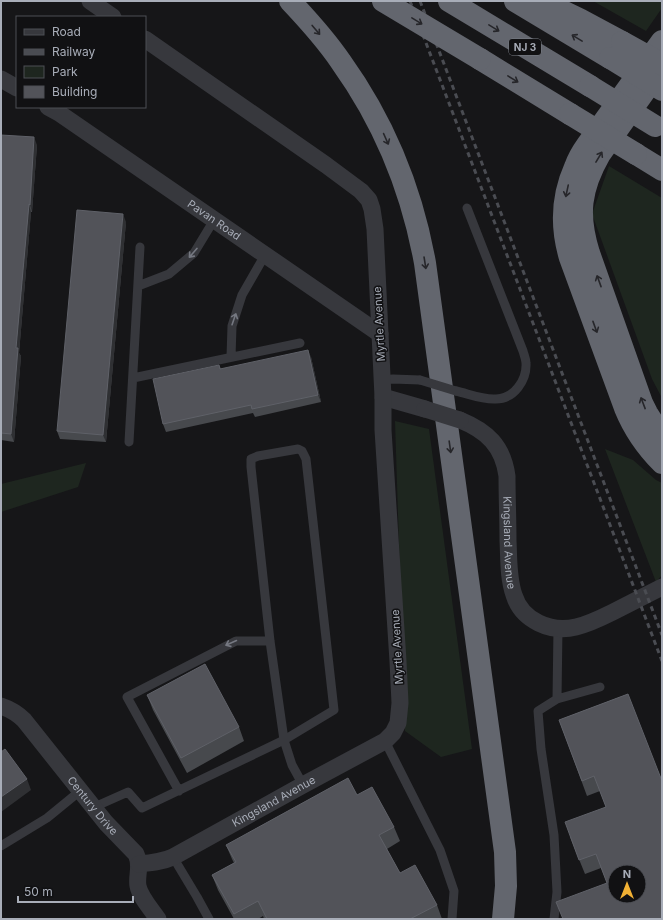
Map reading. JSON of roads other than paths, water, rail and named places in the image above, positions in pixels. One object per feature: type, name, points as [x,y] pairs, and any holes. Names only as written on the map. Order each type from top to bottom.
[{"type":"highway","points":[[290,1],[316,30],[341,62],[374,115],[385,136],[410,199],[421,242],[505,852],[506,886],[503,919]]},
{"type":"highway","points":[[383,1],[662,170]]},
{"type":"highway","points":[[515,1],[616,50],[662,64]]},
{"type":"highway","points":[[542,1],[581,20],[662,90]]},
{"type":"highway","name":"NJ 3","points":[[455,4],[659,128]]},
{"type":"highway","points":[[662,41],[580,156],[567,190],[564,212],[566,247],[625,408],[636,431],[651,452],[662,462]]},
{"type":"highway","points":[[662,67],[594,164],[586,184],[582,203],[582,213],[588,253],[644,408],[662,437]]},
{"type":"street","points":[[90,1],[112,16]]},
{"type":"street","name":"Myrtle Avenue","points":[[146,40],[361,190],[368,200],[372,210],[380,334],[383,430],[398,661],[400,703],[398,723]]},
{"type":"street","points":[[1,79],[16,87]]},
{"type":"street","name":"Pavan Road","points":[[50,108],[380,334]]},
{"type":"street","name":"Kingsland Avenue","points":[[382,389],[425,409],[477,427],[492,440],[498,448],[506,466],[509,568],[514,597],[525,614],[533,620],[549,627],[576,627],[587,624],[662,587]]},
{"type":"street","name":"Century Drive","points":[[1,706],[10,708],[24,720],[94,809],[114,832],[132,849],[139,859],[139,864]]},
{"type":"street","name":"Kingsland Avenue","points":[[139,864],[156,862],[173,857],[385,741],[393,733],[398,723]]},
{"type":"street","points":[[139,864],[137,876],[138,889],[158,919]]},
{"type":"lane","points":[[382,389],[406,379],[420,380],[496,400],[507,397],[515,392],[521,383],[525,373],[526,363],[523,351],[467,208]]},
{"type":"lane","points":[[138,286],[169,274],[194,253],[214,220]]},
{"type":"lane","points":[[129,442],[140,247]]},
{"type":"lane","points":[[231,358],[232,326],[242,295],[265,254]]},
{"type":"lane","points":[[133,378],[300,343]]},
{"type":"lane","points":[[94,809],[101,804],[128,792],[142,808],[284,740],[334,710],[306,459],[302,451],[298,449],[258,456],[251,459],[251,467],[270,641],[284,740],[292,765],[303,785]]},
{"type":"lane","points":[[557,699],[558,628]]},
{"type":"lane","points":[[179,791],[127,697],[236,641],[270,641]]},
{"type":"lane","points":[[554,919],[557,892],[554,834],[541,749],[538,711],[557,699],[600,686]]},
{"type":"lane","points":[[385,741],[440,850],[454,891],[452,919]]},
{"type":"lane","points":[[1,846],[47,818],[80,791]]},
{"type":"lane","points":[[173,857],[197,897],[208,919]]},
{"type":"railway","points":[[410,1],[662,661]]},
{"type":"railway","points":[[420,1],[662,635]]}]
